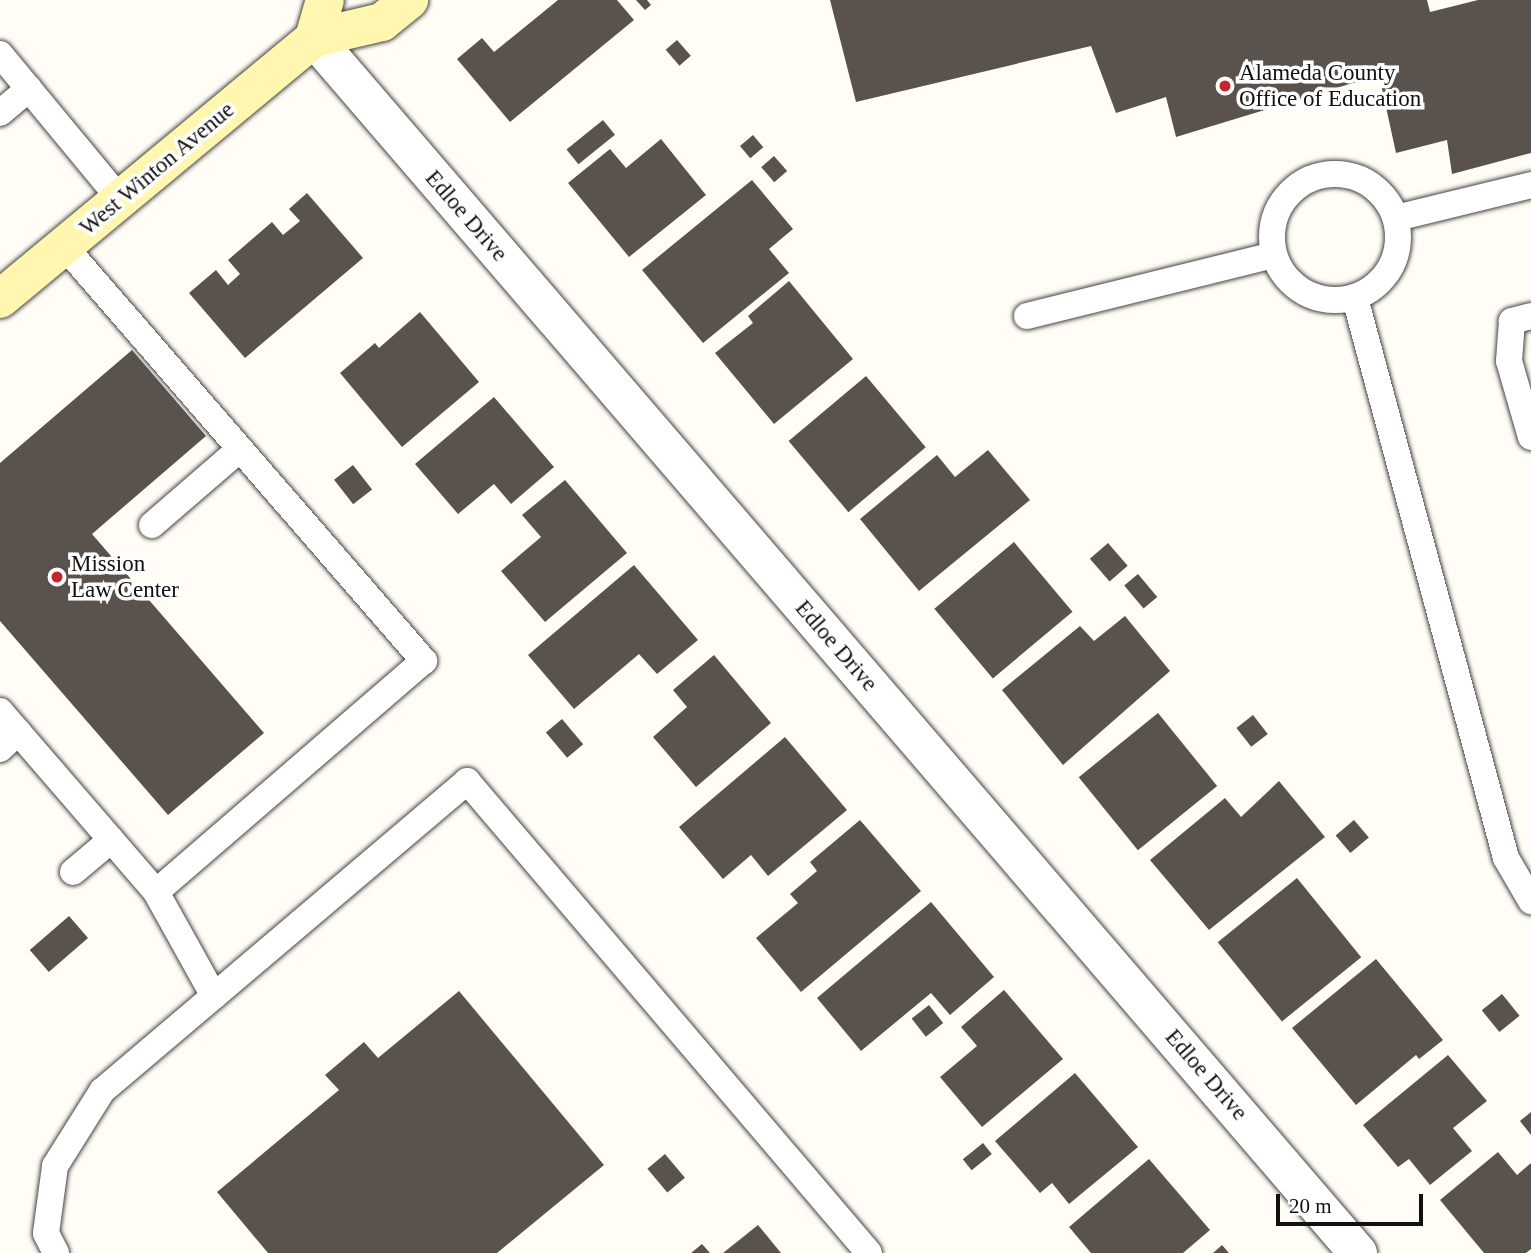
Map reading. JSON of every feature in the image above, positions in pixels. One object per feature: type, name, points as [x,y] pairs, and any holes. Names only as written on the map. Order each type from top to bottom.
[{"type":"main road","points":[[314,38],[325,0]]},
{"type":"main road","name":"West Winton Avenue","points":[[0,299],[314,38],[382,22],[409,0]]},
{"type":"street","name":"Edloe Drive","points":[[314,38],[1359,1253]]},
{"type":"lane","points":[[0,54],[120,199]]},
{"type":"lane","points":[[0,113],[29,89]]},
{"type":"lane","points":[[1331,173],[1359,177],[1382,194],[1396,218],[1399,243],[1392,266],[1376,285],[1355,298],[1329,301],[1305,293],[1285,278],[1273,255],[1271,227],[1282,200],[1303,181],[1331,173]]},
{"type":"lane","points":[[1396,218],[1531,185]]},
{"type":"lane","points":[[64,246],[424,661],[156,892]]},
{"type":"lane","points":[[1027,316],[1273,255]]},
{"type":"lane","points":[[1355,298],[1506,858],[1531,901]]},
{"type":"lane","points":[[1531,316],[1512,321],[1509,361],[1531,437]]},
{"type":"lane","points":[[152,525],[240,449]]},
{"type":"lane","points":[[0,711],[9,741],[111,840],[156,892],[214,996]]},
{"type":"lane","points":[[56,1253],[46,1233],[55,1166],[102,1091],[467,780],[869,1253]]},
{"type":"lane","points":[[73,872],[111,840]]},
{"type":"building","points":[[558,0],[617,0],[634,20],[510,122],[457,59],[482,38],[494,52]]},
{"type":"building","points":[[636,0],[647,0],[651,5],[645,10]]},
{"type":"building","name":"Alameda County Office of Education","points":[[830,0],[1427,0],[1430,12],[1478,0],[1531,0],[1531,153],[1452,174],[1447,140],[1396,153],[1379,75],[1176,137],[1166,97],[1116,113],[1091,46],[856,102]]},
{"type":"building","points":[[677,40],[691,56],[679,66],[666,50]]},
{"type":"building","points":[[603,120],[615,135],[578,164],[566,150]]},
{"type":"building","points":[[753,135],[763,147],[750,158],[740,146]]},
{"type":"building","points":[[661,139],[706,195],[629,257],[568,183],[610,149],[626,168]]},
{"type":"building","points":[[774,156],[787,171],[774,182],[761,167]]},
{"type":"building","points":[[752,180],[793,229],[769,249],[789,273],[703,343],[642,270]]},
{"type":"building","points":[[307,193],[363,258],[245,358],[189,293],[216,270],[228,285],[240,274],[228,260],[272,222],[283,235],[300,221],[289,209]]},
{"type":"building","points":[[789,281],[853,359],[774,424],[715,353],[753,323],[748,316]]},
{"type":"building","points":[[420,312],[479,382],[402,447],[340,373],[375,343],[379,348]]},
{"type":"building","points":[[132,350],[206,436],[92,534],[264,733],[168,815],[0,621],[0,463]]},
{"type":"building","points":[[866,376],[926,447],[848,512],[789,441]]},
{"type":"building","points":[[494,397],[554,467],[511,504],[494,484],[458,514],[415,464]]},
{"type":"building","points":[[988,450],[1030,500],[919,591],[860,519],[937,455],[955,477]]},
{"type":"building","points":[[353,465],[372,489],[353,504],[334,480]]},
{"type":"building","points":[[565,480],[627,553],[545,622],[501,571],[541,537],[522,515]]},
{"type":"building","points":[[1014,542],[1072,612],[993,679],[934,609]]},
{"type":"building","points":[[1108,543],[1128,566],[1110,581],[1090,559]]},
{"type":"building","points":[[634,565],[698,640],[657,674],[639,654],[574,709],[528,655]]},
{"type":"building","points":[[1138,574],[1157,597],[1143,609],[1124,586]]},
{"type":"building","points":[[1125,616],[1170,671],[1063,765],[1002,690],[1080,626],[1094,641]]},
{"type":"building","points":[[714,655],[771,723],[696,787],[653,737],[687,707],[673,690]]},
{"type":"building","points":[[1158,713],[1217,786],[1138,850],[1079,777]]},
{"type":"building","points":[[1253,715],[1268,734],[1251,747],[1236,728]]},
{"type":"building","points":[[562,719],[583,744],[567,758],[546,732]]},
{"type":"building","points":[[785,737],[847,810],[768,876],[751,855],[723,879],[679,827]]},
{"type":"building","points":[[1279,781],[1325,837],[1209,930],[1150,860],[1225,798],[1241,817]]},
{"type":"building","points":[[860,820],[921,891],[801,992],[756,938],[798,903],[790,894],[817,871],[810,862]]},
{"type":"building","points":[[1354,820],[1369,838],[1350,853],[1336,835]]},
{"type":"building","points":[[1297,878],[1361,957],[1282,1021],[1218,942]]},
{"type":"building","points":[[931,902],[994,977],[950,1015],[931,993],[861,1051],[817,998]]},
{"type":"building","points":[[69,916],[88,938],[49,972],[30,950]]},
{"type":"building","points":[[1376,959],[1443,1040],[1419,1059],[1416,1055],[1356,1105],[1292,1028]]},
{"type":"building","points":[[1004,990],[1063,1059],[982,1127],[940,1077],[977,1046],[961,1027]]},
{"type":"building","points":[[459,991],[604,1165],[497,1253],[268,1253],[217,1192],[339,1090],[325,1075],[364,1042],[378,1058]]},
{"type":"building","points":[[1502,994],[1520,1016],[1499,1032],[1482,1010]]},
{"type":"building","points":[[929,1005],[943,1023],[926,1037],[912,1019]]},
{"type":"building","points":[[1448,1055],[1487,1101],[1453,1128],[1472,1151],[1430,1185],[1409,1159],[1398,1167],[1363,1125]]},
{"type":"building","points":[[1075,1073],[1138,1147],[1069,1204],[1052,1183],[1040,1193],[995,1141]]},
{"type":"building","points":[[1531,1112],[1531,1135],[1520,1121]]},
{"type":"building","points":[[983,1143],[992,1154],[972,1170],[963,1159]]},
{"type":"building","points":[[1498,1152],[1517,1175],[1531,1163],[1531,1249],[1526,1253],[1484,1253],[1440,1200]]},
{"type":"building","points":[[665,1154],[685,1178],[667,1193],[647,1169]]},
{"type":"building","points":[[1149,1159],[1210,1230],[1183,1253],[1091,1253],[1069,1227]]},
{"type":"building","points":[[758,1225],[781,1253],[723,1253]]},
{"type":"building","points":[[702,1244],[710,1253],[691,1253]]},
{"type":"building","points":[[1222,1245],[1229,1253],[1213,1253]]},
{"type":"place","name":"Alameda County Office of Education","points":[[1225,86]]},
{"type":"place","name":"Mission Law Center","points":[[57,577]]}]
